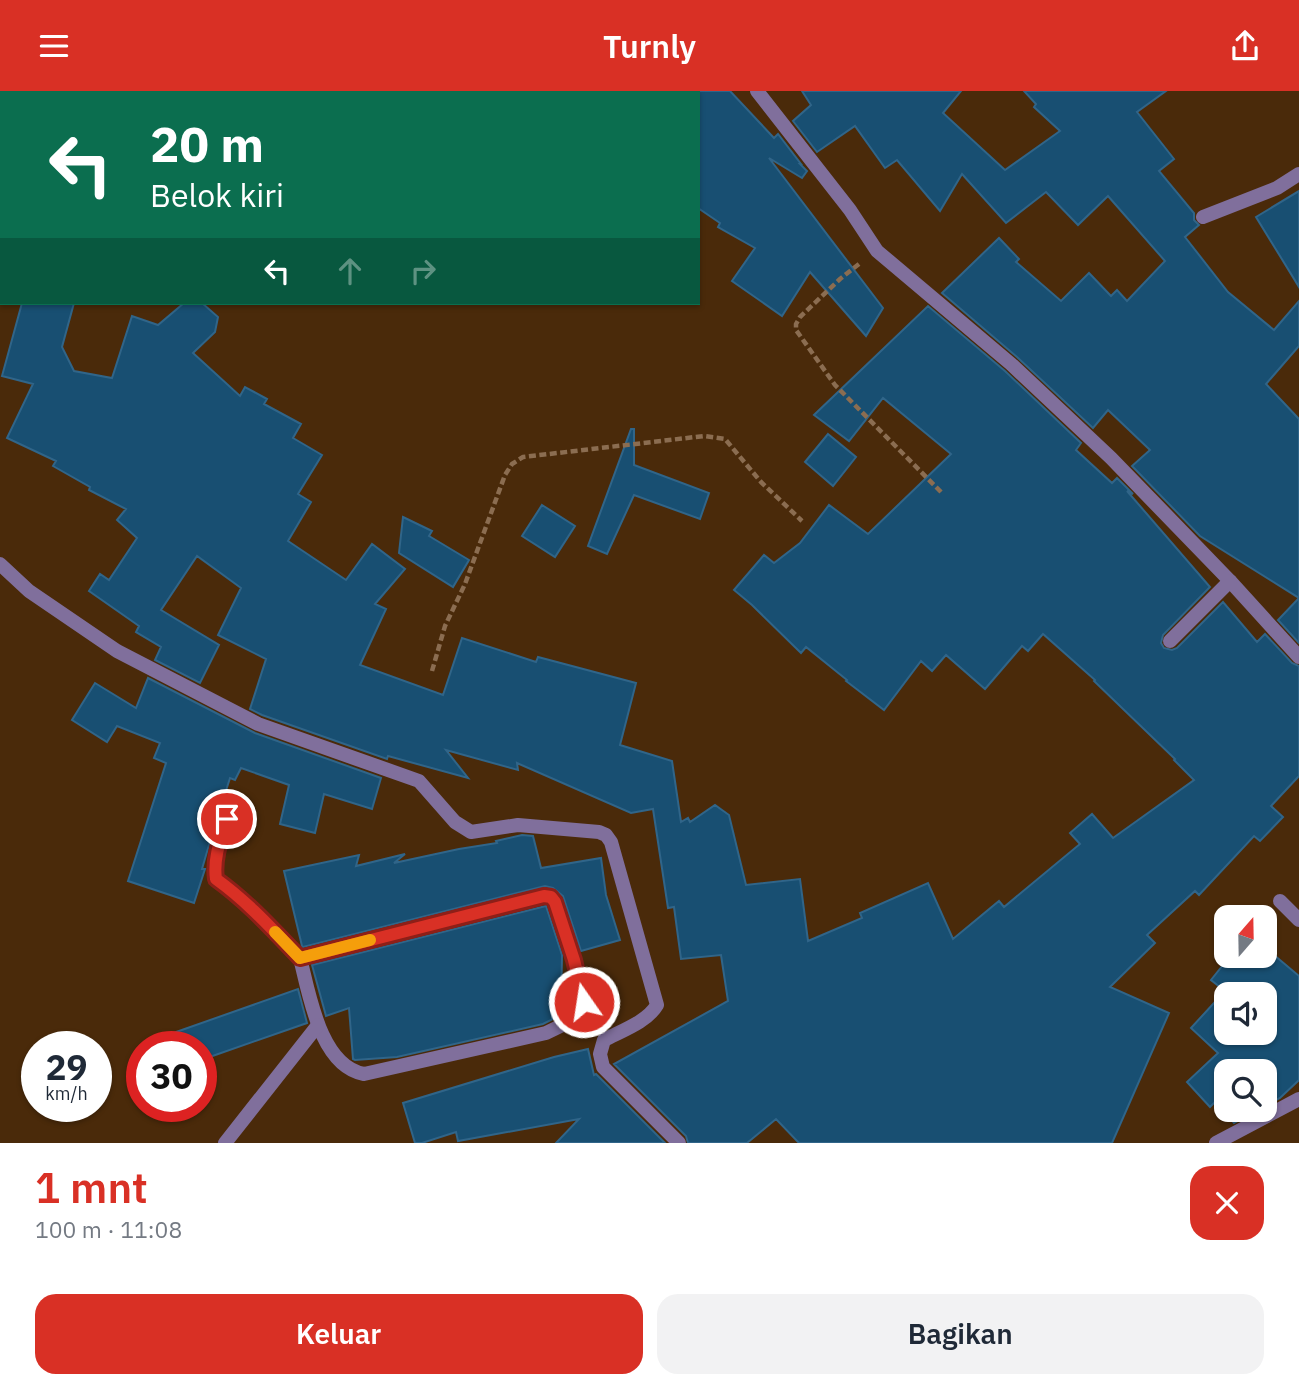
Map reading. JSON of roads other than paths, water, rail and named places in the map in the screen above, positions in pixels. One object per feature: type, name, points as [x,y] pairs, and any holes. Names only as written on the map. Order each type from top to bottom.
[{"type":"street","points":[[757,91],[850,211],[877,251],[1011,364],[1111,458],[1299,657]]},
{"type":"street","points":[[1203,217],[1277,188],[1299,174]]},
{"type":"street","points":[[0,564],[29,591],[117,651],[258,724],[419,781],[455,822],[471,832],[518,825],[599,832],[606,835],[611,842],[657,1005],[653,1012],[604,1040],[600,1054],[603,1067],[679,1143]]},
{"type":"street","points":[[1170,641],[1230,581]]},
{"type":"street","points":[[227,819],[216,856],[216,879],[253,909],[300,958],[318,1025],[336,1057],[355,1072],[364,1074],[546,1033],[575,1019],[582,1011],[584,1002],[574,960],[551,897],[544,896],[300,958]]},
{"type":"street","points":[[1280,901],[1299,920]]},
{"type":"street","points":[[225,1143],[318,1025]]},
{"type":"street","points":[[1216,1143],[1299,1099]]}]
